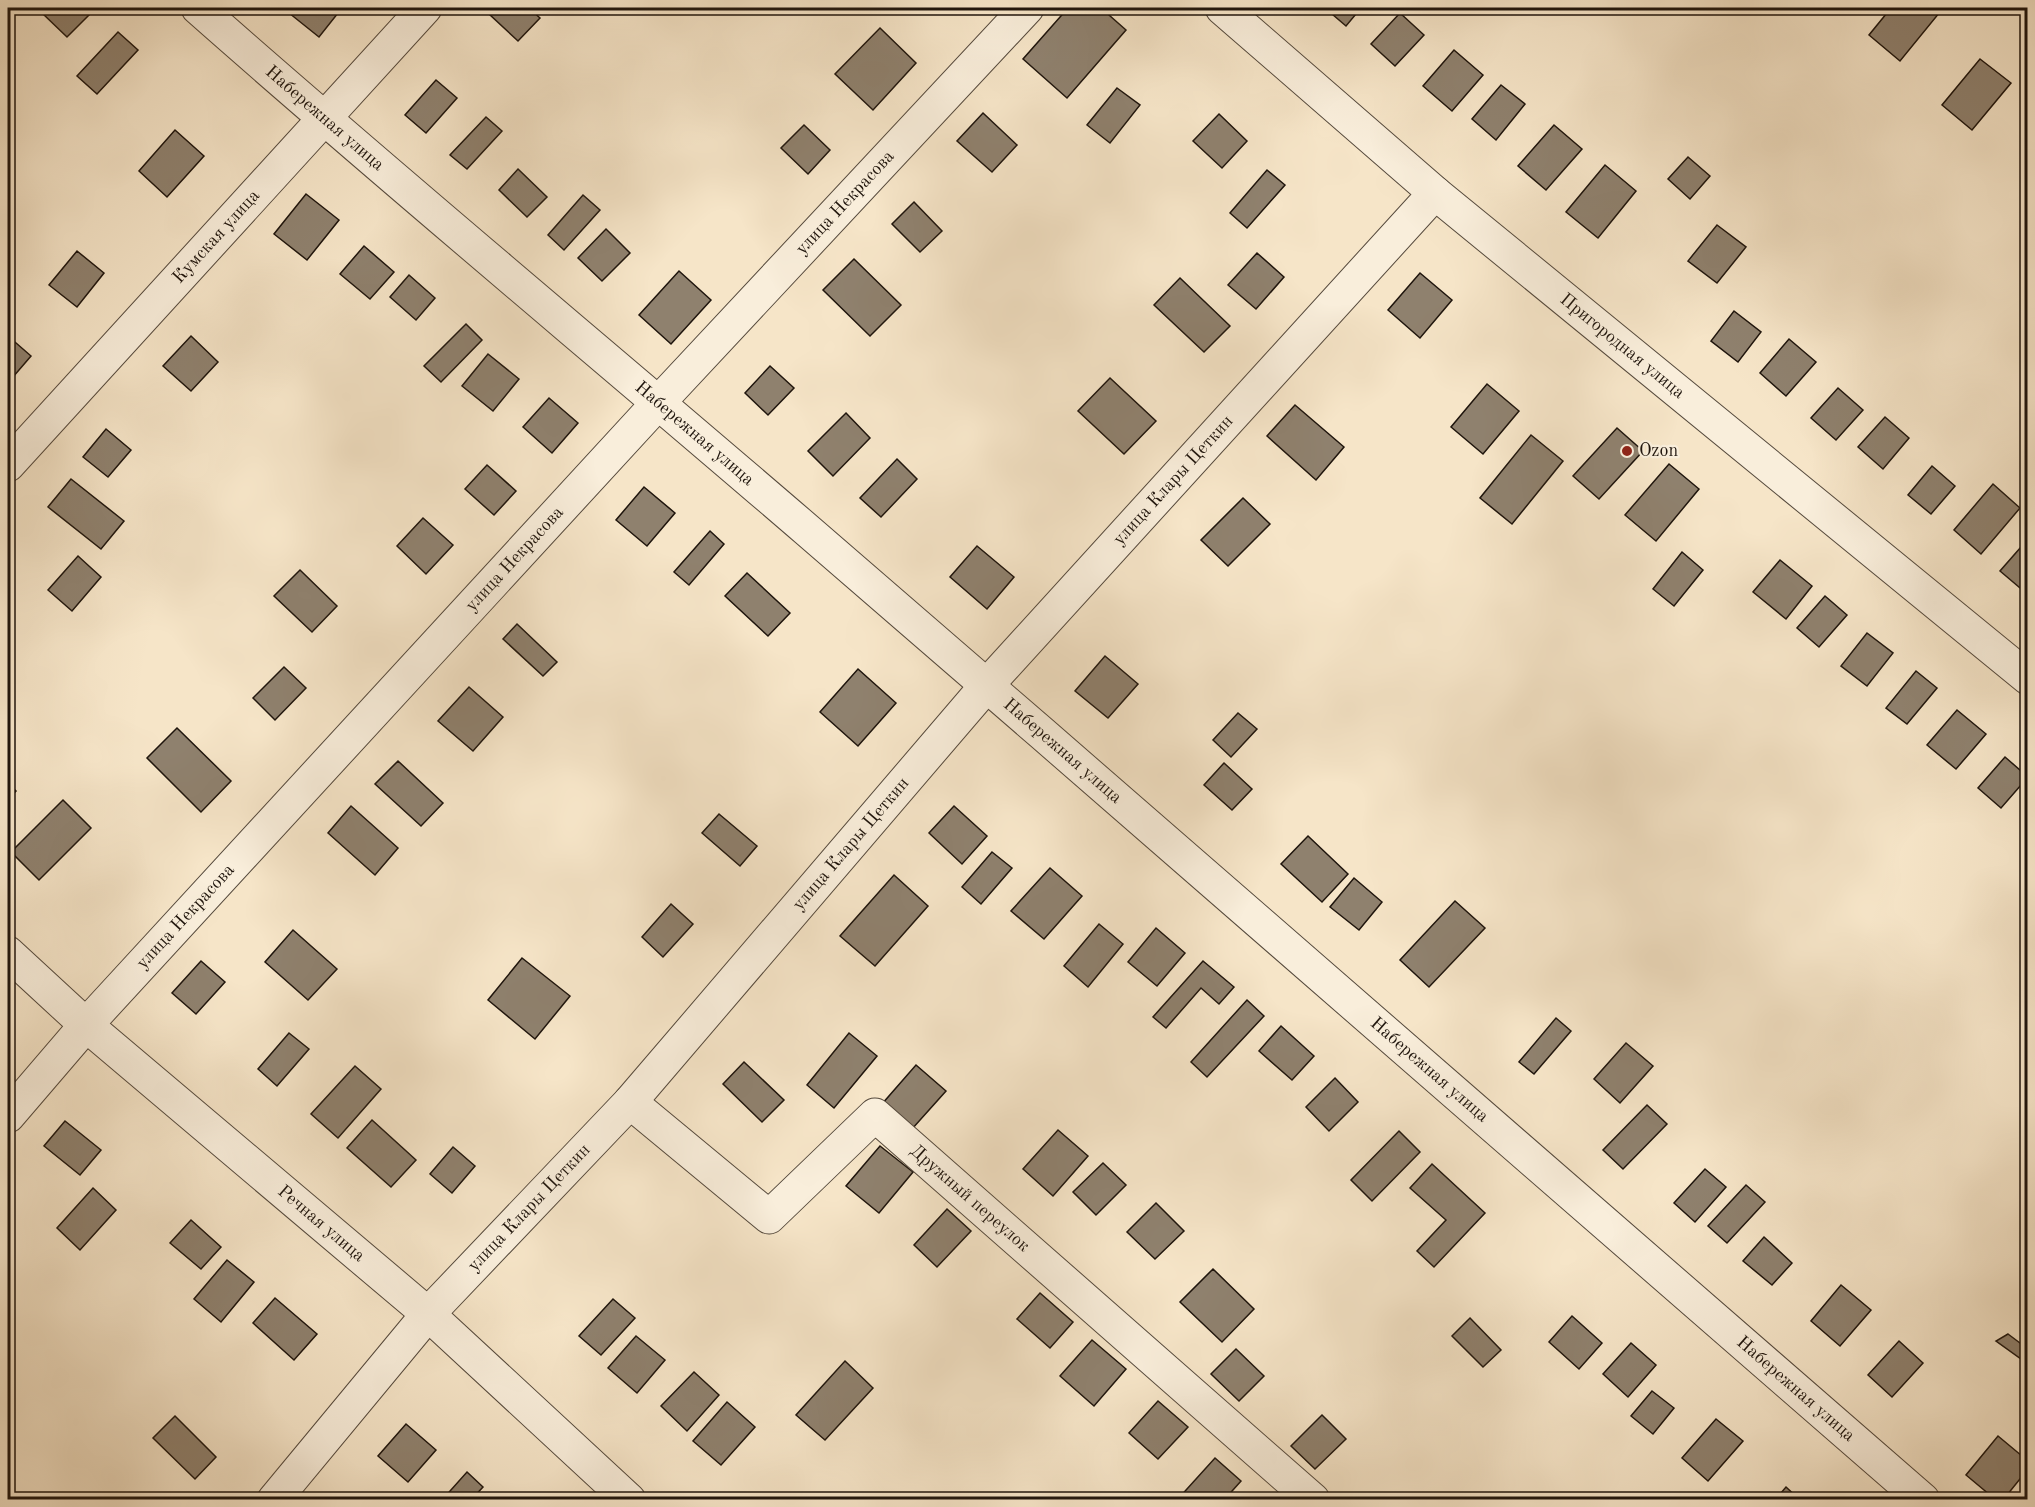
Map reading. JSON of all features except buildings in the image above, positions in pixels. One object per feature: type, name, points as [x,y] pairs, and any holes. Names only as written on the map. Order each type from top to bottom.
[{"type":"street","name":"Набережная улица","points":[[198,8],[323,118],[659,402],[987,685],[1923,1500]]},
{"type":"street","name":"Кумская улица","points":[[8,465],[425,8]]},
{"type":"street","name":"улица Некрасова","points":[[8,1116],[86,1025],[659,402],[1027,8]]},
{"type":"street","name":"Пригородная улица","points":[[1222,8],[1435,193],[2028,678]]},
{"type":"street","name":"улица Клары Цеткин","points":[[274,1500],[428,1314],[630,1102],[987,685],[1435,193]]},
{"type":"street","name":"Речная улица","points":[[8,953],[86,1025],[428,1314],[629,1500]]},
{"type":"street","name":"Дружный переулок","points":[[630,1102],[769,1217],[875,1115],[1313,1500]]},
{"type":"place","name":"Ozon","points":[[1627,451]]}]
